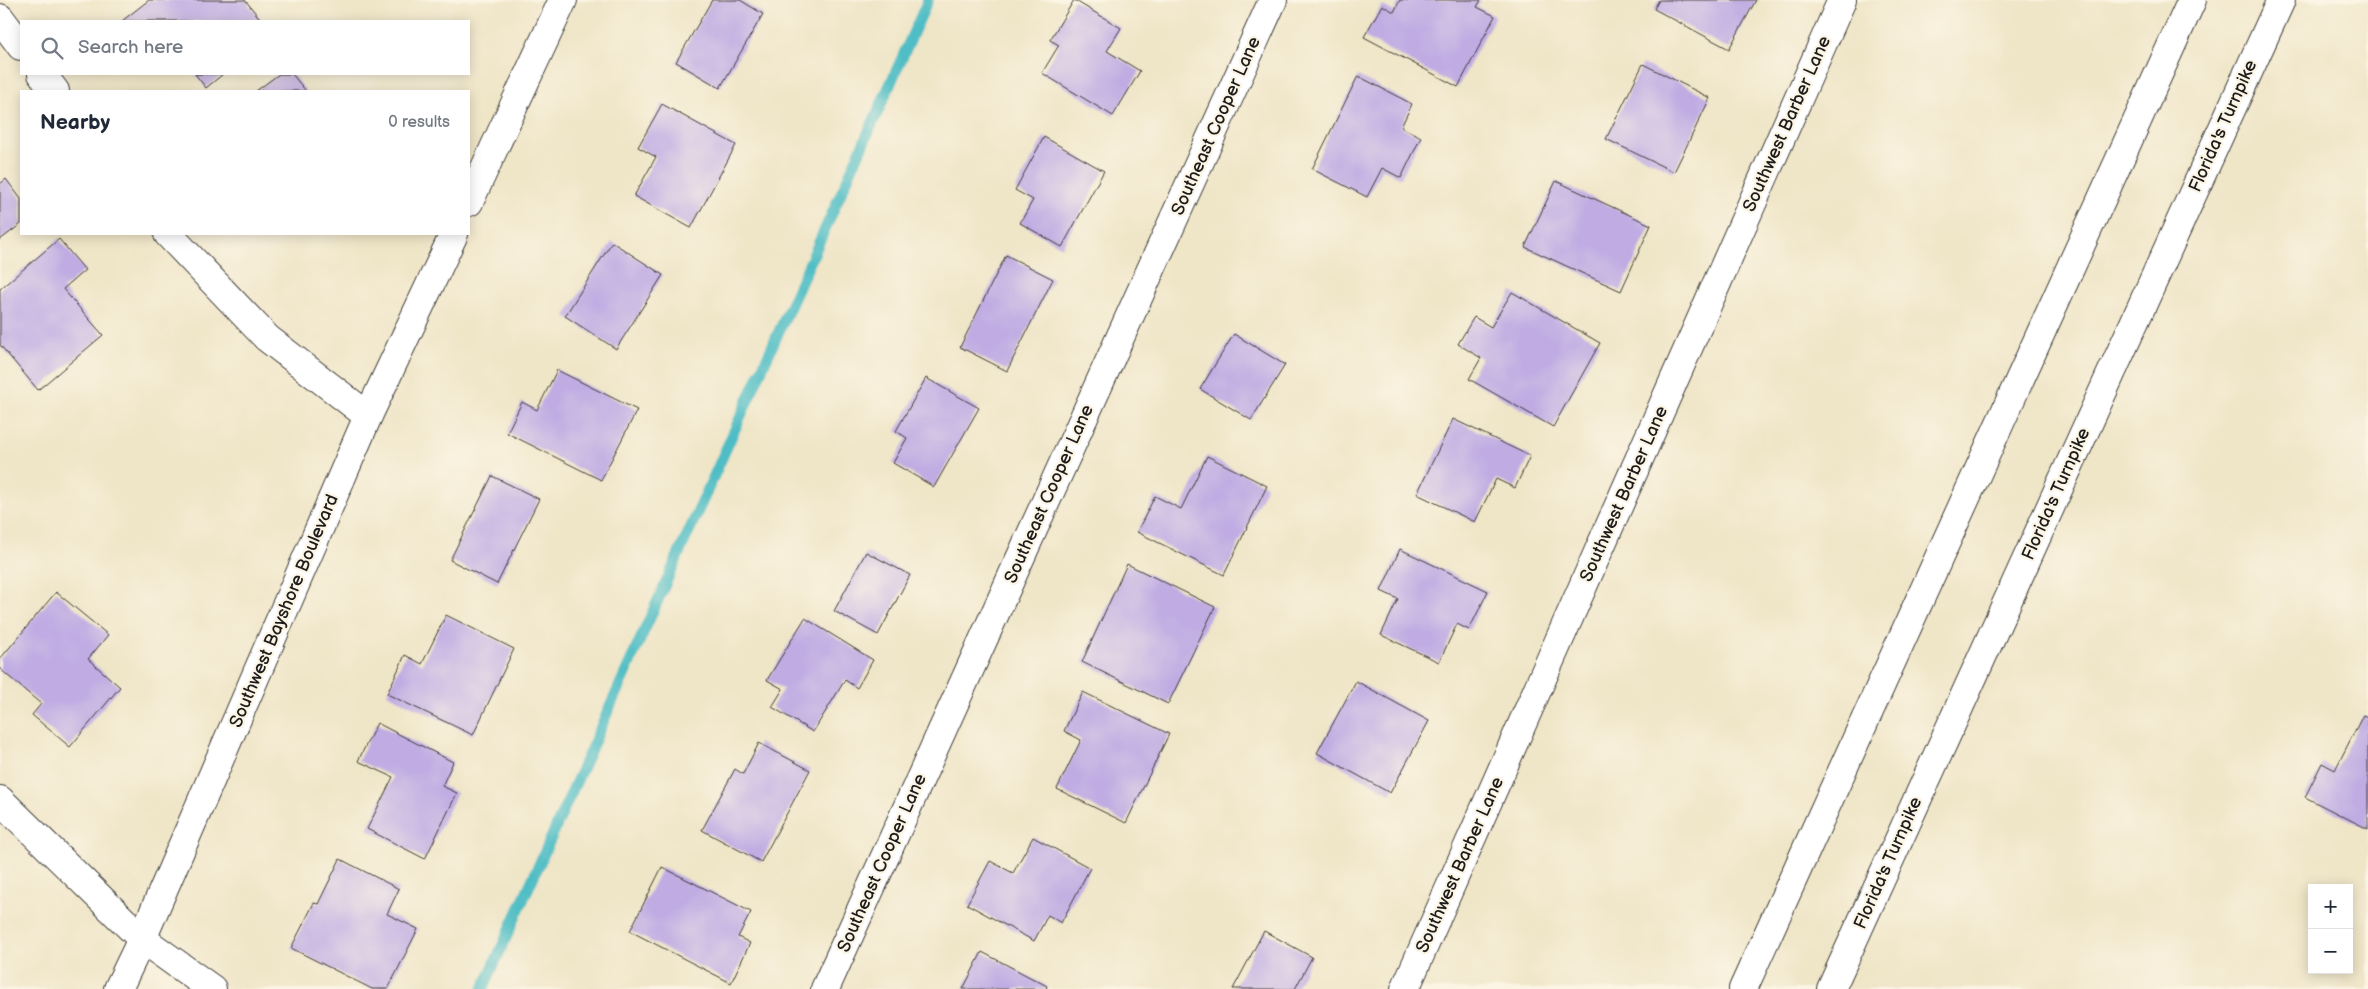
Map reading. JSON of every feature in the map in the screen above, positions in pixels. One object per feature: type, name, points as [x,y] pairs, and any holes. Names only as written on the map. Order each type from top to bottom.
[{"type":"main road","points":[[470,200],[563,0]]},
{"type":"main road","name":"Southeast Cooper Lane","points":[[825,989],[1273,0]]},
{"type":"main road","name":"Southwest Barber Lane","points":[[1405,989],[1842,0]]},
{"type":"main road","points":[[1743,989],[2192,0]]},
{"type":"main road","name":"Florida's Turnpike","points":[[1831,989],[2280,0]]},
{"type":"main road","points":[[0,18],[20,45]]},
{"type":"main road","points":[[43,75],[54,90]]},
{"type":"main road","points":[[169,235],[267,338],[368,416]]},
{"type":"main road","name":"Southwest Bayshore Boulevard","points":[[118,989],[142,939],[368,416],[454,235]]},
{"type":"main road","points":[[0,800],[142,939],[212,989]]},
{"type":"building","points":[[149,0],[245,0],[261,20],[123,20]]},
{"type":"building","points":[[712,0],[740,0],[763,14],[720,88],[676,62]]},
{"type":"building","points":[[1074,0],[1121,28],[1107,51],[1140,71],[1113,116],[1042,73],[1059,45],[1050,40]]},
{"type":"building","points":[[1400,0],[1481,0],[1477,7],[1495,16],[1458,87],[1364,37],[1382,5],[1394,12]]},
{"type":"building","points":[[1659,0],[1756,0],[1729,49],[1654,9]]},
{"type":"building","points":[[1643,64],[1710,98],[1674,172],[1606,139]]},
{"type":"building","points":[[196,75],[222,75],[206,88]]},
{"type":"building","points":[[278,75],[293,75],[305,90],[257,90]]},
{"type":"building","points":[[1358,76],[1412,104],[1401,127],[1421,137],[1401,178],[1382,168],[1367,197],[1312,169]]},
{"type":"building","points":[[662,104],[736,145],[691,228],[634,196],[656,157],[638,147]]},
{"type":"building","points":[[1044,137],[1104,171],[1062,247],[1020,223],[1033,200],[1015,190]]},
{"type":"building","points":[[6,179],[20,198],[20,225],[0,240],[0,184]]},
{"type":"building","points":[[1556,181],[1651,225],[1621,291],[1525,247]]},
{"type":"building","points":[[59,239],[85,270],[63,289],[103,335],[38,390],[0,345],[0,289]]},
{"type":"building","points":[[612,242],[663,275],[616,349],[565,316]]},
{"type":"building","points":[[1006,255],[1053,279],[1007,371],[960,347]]},
{"type":"building","points":[[1512,292],[1600,343],[1553,427],[1469,379],[1481,358],[1458,344],[1474,317],[1491,327]]},
{"type":"building","points":[[1234,334],[1285,365],[1251,420],[1200,389]]},
{"type":"building","points":[[557,370],[637,410],[601,480],[507,433],[522,402],[537,410]]},
{"type":"building","points":[[926,378],[979,408],[934,487],[893,463],[907,438],[896,431]]},
{"type":"building","points":[[1453,419],[1530,456],[1515,488],[1496,479],[1475,522],[1417,494]]},
{"type":"building","points":[[1207,456],[1267,486],[1224,575],[1137,532],[1155,496],[1181,509]]},
{"type":"building","points":[[492,476],[539,499],[497,584],[450,560]]},
{"type":"building","points":[[1400,549],[1488,591],[1469,630],[1457,624],[1439,662],[1381,635],[1398,599],[1381,591]]},
{"type":"building","points":[[866,552],[910,575],[878,635],[834,611]]},
{"type":"building","points":[[1127,564],[1215,607],[1168,704],[1082,662]]},
{"type":"building","points":[[56,592],[108,635],[88,659],[120,687],[70,747],[32,715],[41,704],[0,669],[0,659]]},
{"type":"building","points":[[446,615],[514,649],[473,735],[387,694],[405,655],[422,664]]},
{"type":"building","points":[[805,618],[873,660],[857,688],[845,680],[813,732],[772,707],[783,689],[767,680]]},
{"type":"building","points":[[1356,681],[1429,721],[1390,793],[1317,753]]},
{"type":"building","points":[[1083,692],[1169,734],[1126,823],[1057,789],[1081,740],[1064,731]]},
{"type":"building","points":[[2363,715],[2368,717],[2368,829],[2305,797],[2322,763],[2335,770]]},
{"type":"building","points":[[377,723],[453,762],[442,786],[457,793],[425,859],[367,829],[393,777],[358,761]]},
{"type":"building","points":[[759,743],[810,770],[761,862],[702,830],[735,769],[743,774]]},
{"type":"building","points":[[1033,837],[1090,868],[1061,923],[1048,915],[1034,941],[967,904],[990,861],[1013,873]]},
{"type":"building","points":[[340,859],[399,889],[387,914],[418,929],[388,989],[372,989],[291,948],[314,903],[318,904]]},
{"type":"building","points":[[662,867],[751,912],[738,937],[750,943],[731,983],[630,931]]},
{"type":"building","points":[[1264,931],[1312,957],[1295,989],[1233,989]]},
{"type":"building","points":[[982,952],[1047,986],[1046,989],[963,989]]},
{"type":"waterway","points":[[483,989],[928,0]]}]
